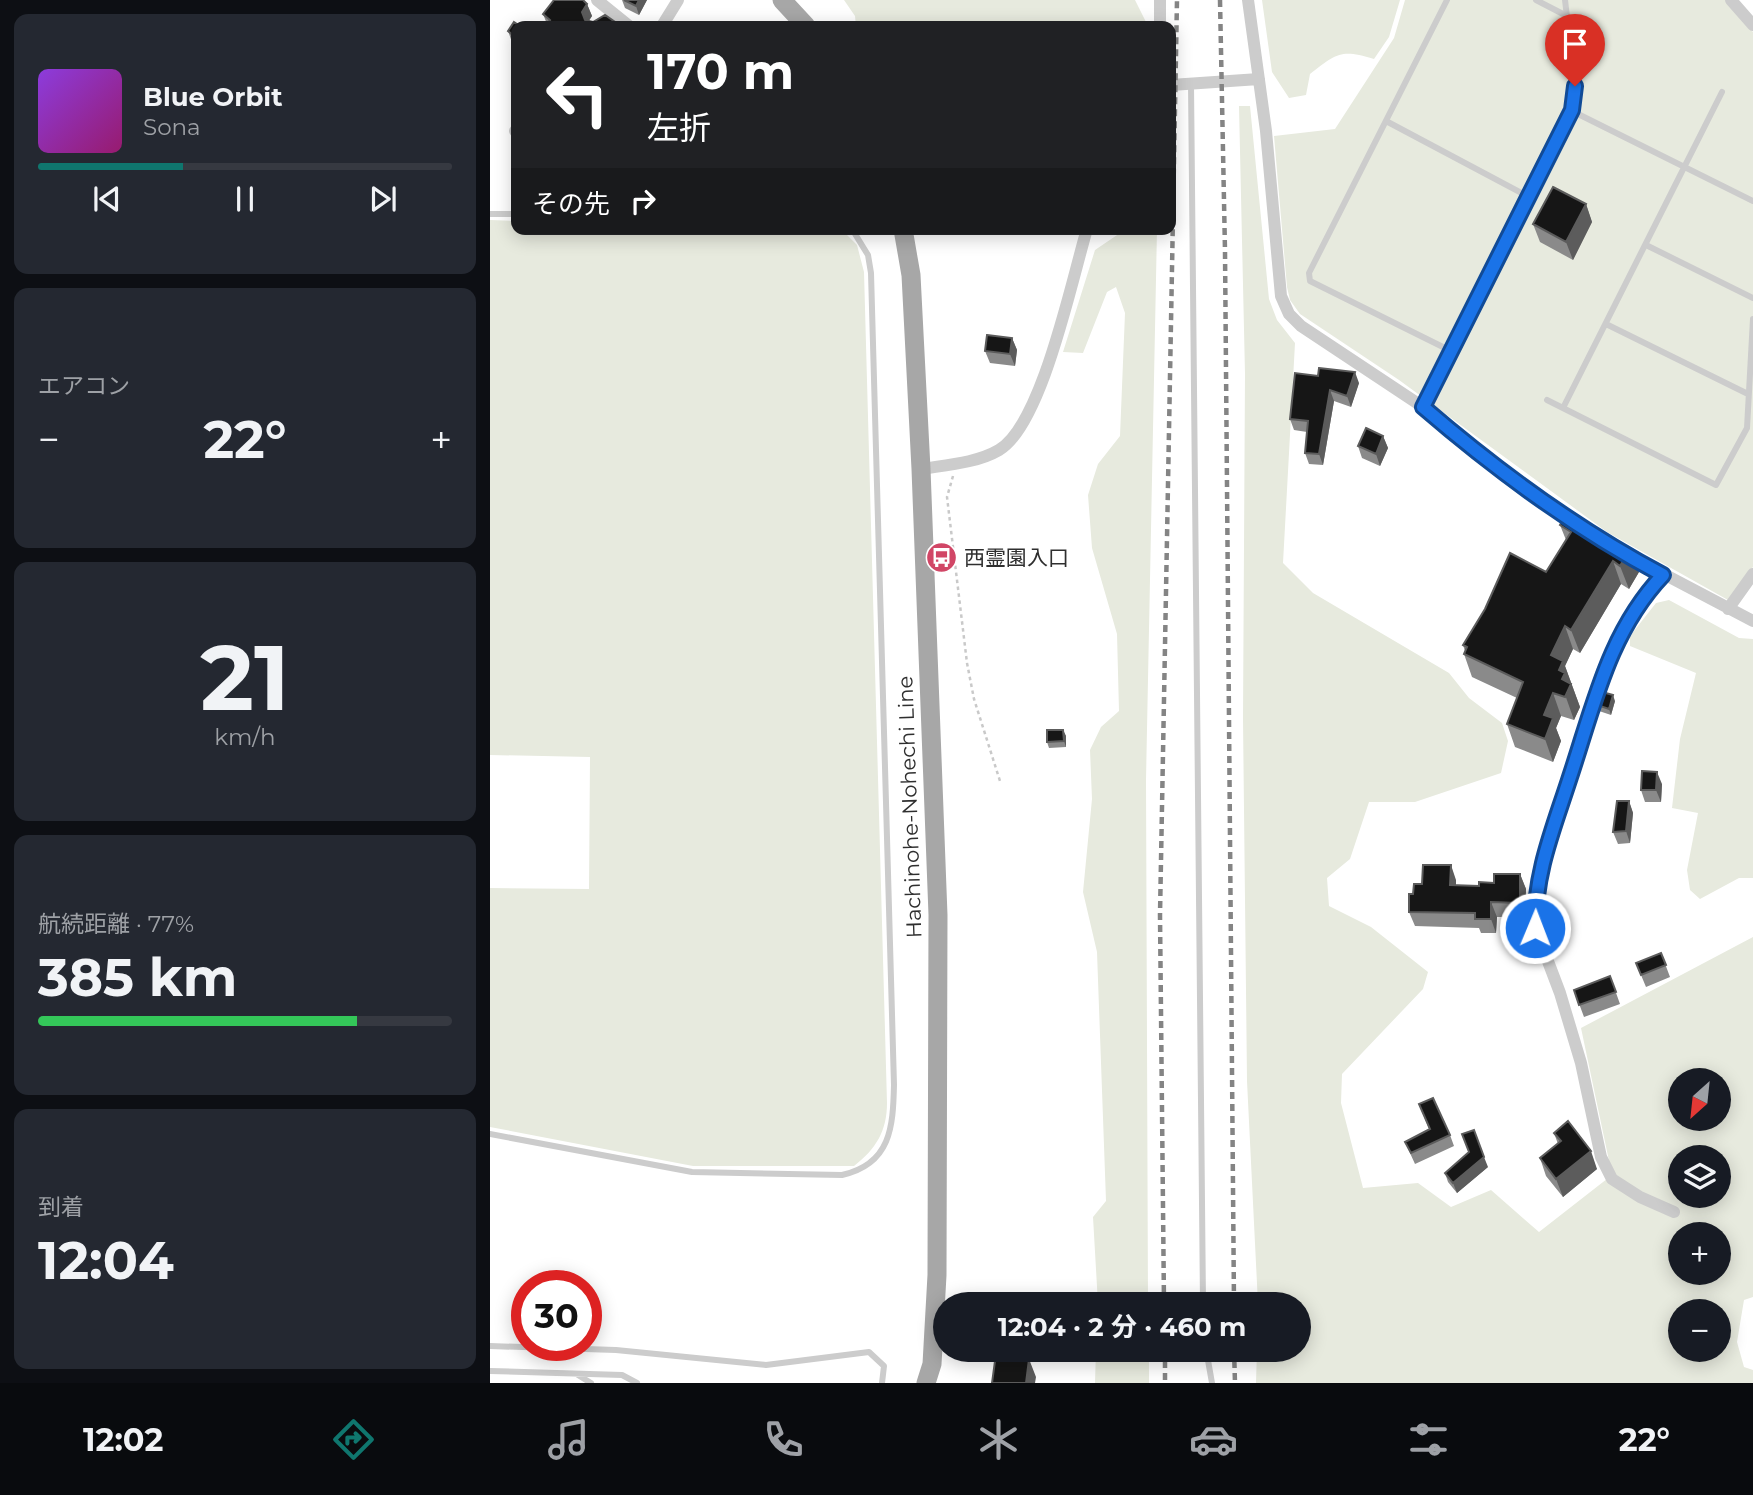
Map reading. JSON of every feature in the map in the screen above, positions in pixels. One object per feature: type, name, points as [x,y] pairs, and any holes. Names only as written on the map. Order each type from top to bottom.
[{"type":"main road","points":[[782,0],[801,21]]},
{"type":"main road","name":"Hachinohe-Nohechi Line","points":[[904,235],[911,275],[921,469],[938,915],[937,1275],[932,1364],[926,1383]]},
{"type":"street","points":[[597,0],[606,13],[620,21]]},
{"type":"street","points":[[665,21],[678,0]]},
{"type":"street","points":[[1160,0],[1160,21]]},
{"type":"street","points":[[1248,0],[1259,79],[1281,296],[1289,314],[1323,342],[1423,407],[1469,446],[1595,534]]},
{"type":"street","points":[[1731,0],[1753,25]]},
{"type":"street","points":[[1176,86],[1259,79]]},
{"type":"street","points":[[921,469],[957,463],[1000,450],[1028,418],[1051,356],[1085,235]]},
{"type":"street","points":[[1607,542],[1663,575],[1753,621]]},
{"type":"street","points":[[1728,609],[1753,574]]},
{"type":"street","points":[[1663,575],[1644,595],[1602,671],[1538,873],[1535,928],[1560,993],[1581,1063],[1601,1157],[1612,1179],[1640,1197],[1674,1212]]},
{"type":"lane","points":[[1447,0],[1309,273],[1310,281],[1451,351]]},
{"type":"lane","points":[[1536,0],[1565,15]]},
{"type":"lane","points":[[1423,407],[1572,110],[1575,86],[1564,0]]},
{"type":"lane","points":[[1194,84],[1203,1292]]},
{"type":"lane","points":[[1563,408],[1722,92]]},
{"type":"lane","points":[[1572,110],[1753,201]]},
{"type":"lane","points":[[1386,121],[1529,197]]},
{"type":"lane","points":[[490,214],[511,214]]},
{"type":"lane","points":[[490,1134],[692,1172],[842,1175],[858,1172],[871,1162],[890,1135],[894,1085],[871,273],[868,254],[856,235]]},
{"type":"lane","points":[[1646,245],[1753,298]]},
{"type":"lane","points":[[1547,400],[1716,485],[1747,428],[1753,319]]},
{"type":"lane","points":[[1606,324],[1748,394]]},
{"type":"lane","points":[[490,1346],[616,1350],[766,1365],[869,1352],[884,1366],[883,1383]]},
{"type":"lane","points":[[1208,1362],[1212,1383]]},
{"type":"lane","points":[[490,1371],[622,1375],[637,1383]]},
{"type":"lane","points":[[577,1374],[591,1383]]},
{"type":"path","points":[[957,463],[947,496],[967,663],[974,699],[1000,781]]},
{"type":"shaded area","points":[[844,0],[1135,0],[1146,21],[856,21]]},
{"type":"shaded area","points":[[1262,0],[1400,0],[1389,37],[1374,59],[1354,54],[1333,57],[1310,74],[1306,95],[1289,98],[1272,72]]},
{"type":"shaded area","points":[[1405,0],[1726,0],[1753,32],[1753,567],[1728,600],[1607,532],[1399,380],[1300,314],[1290,300],[1274,136],[1335,129],[1394,38]]},
{"type":"shaded area","points":[[1239,106],[1250,106],[1269,299],[1277,320],[1295,343],[1283,563],[1313,593],[1449,673],[1469,698],[1502,723],[1508,741],[1501,773],[1415,802],[1369,802],[1350,859],[1327,878],[1329,906],[1371,927],[1428,972],[1423,989],[1342,1074],[1341,1103],[1363,1188],[1418,1183],[1451,1207],[1491,1190],[1539,1232],[1612,1175],[1581,1028],[1753,937],[1753,1297],[1744,1300],[1737,1342],[1744,1367],[1753,1370],[1753,1383],[1256,1383],[1257,1362],[1311,1362],[1311,1292],[1257,1292],[1247,1081],[1243,719],[1245,374]]},
{"type":"shaded area","points":[[490,220],[511,221],[511,235],[847,235],[857,245],[864,272],[887,1103],[885,1122],[879,1139],[854,1166],[693,1166],[490,1127],[490,888],[589,889],[590,757],[490,755]]},
{"type":"shaded area","points":[[1117,235],[1157,235],[1146,780],[1148,1292],[1097,1292],[1093,1217],[1106,1201],[1097,952],[1083,892],[1092,799],[1090,750],[1101,727],[1119,711],[1117,634],[1092,548],[1088,495],[1098,464],[1120,436],[1125,313],[1116,287],[1107,292],[1083,353],[1063,352],[1095,250]]},
{"type":"shaded area","points":[[1669,600],[1739,638],[1753,639],[1753,878],[1739,878],[1700,899],[1690,890],[1687,870],[1698,813],[1672,808],[1680,739],[1696,673],[1630,646],[1630,636],[1656,603]]},
{"type":"shaded area","points":[[1096,1362],[1149,1362],[1149,1383],[1095,1383]]},
{"type":"building","points":[[554,0],[583,0],[587,4],[582,12],[585,20],[589,21],[549,21],[543,14]]},
{"type":"building","points":[[624,0],[639,0],[636,6]]},
{"type":"building","points":[[605,15],[614,21],[595,21]]},
{"type":"building","points":[[1553,187],[1586,204],[1566,242],[1533,224]]},
{"type":"building","points":[[987,335],[1012,338],[1010,354],[985,351]]},
{"type":"building","points":[[1319,368],[1355,372],[1347,396],[1330,390],[1319,454],[1305,453],[1308,421],[1290,419],[1295,373],[1318,376]]},
{"type":"building","points":[[1366,428],[1383,436],[1376,454],[1358,446]]},
{"type":"building","points":[[1568,512],[1630,549],[1620,566],[1613,561],[1571,630],[1565,626],[1551,655],[1563,661],[1559,670],[1565,673],[1562,679],[1571,684],[1565,697],[1553,693],[1544,715],[1553,718],[1545,739],[1507,724],[1523,682],[1464,654],[1467,647],[1463,645],[1485,609],[1510,553],[1546,572],[1571,532],[1560,525]]},
{"type":"building","points":[[1602,692],[1613,695],[1609,709],[1597,705]]},
{"type":"building","points":[[1047,730],[1063,730],[1064,741],[1047,742]]},
{"type":"building","points":[[1642,771],[1657,772],[1656,790],[1641,790]]},
{"type":"building","points":[[1617,801],[1629,801],[1626,831],[1613,832]]},
{"type":"building","points":[[1423,865],[1451,865],[1450,885],[1479,886],[1479,882],[1494,883],[1494,874],[1520,874],[1520,903],[1491,902],[1491,919],[1475,919],[1475,913],[1409,912],[1409,894],[1413,894],[1414,884],[1422,884]]},
{"type":"building","points":[[1661,953],[1666,965],[1641,975],[1636,963]]},
{"type":"building","points":[[1610,976],[1616,992],[1579,1005],[1574,990]]},
{"type":"building","points":[[1433,1098],[1450,1135],[1411,1153],[1405,1142],[1430,1129],[1419,1104]]},
{"type":"building","points":[[1568,1121],[1591,1151],[1556,1179],[1540,1158],[1561,1141],[1554,1133]]},
{"type":"building","points":[[1474,1130],[1484,1157],[1453,1183],[1445,1173],[1469,1152],[1462,1134]]},
{"type":"building","points":[[995,1362],[1029,1362],[1026,1383],[992,1383]]},
{"type":"railway","points":[[1176,54],[1177,0]]},
{"type":"railway","points":[[1220,0],[1225,251],[1234,1292]]},
{"type":"railway","points":[[1164,1292],[1160,915],[1173,235]]},
{"type":"railway","points":[[1165,1362],[1165,1383]]},
{"type":"railway","points":[[1234,1362],[1235,1383]]},
{"type":"place","name":"西霊園入口","points":[[941,558]]},
{"type":"route","points":[[1535,928],[1538,873],[1602,671],[1644,595],[1663,575],[1629,557],[1488,460],[1423,407],[1572,110],[1575,86]]}]
